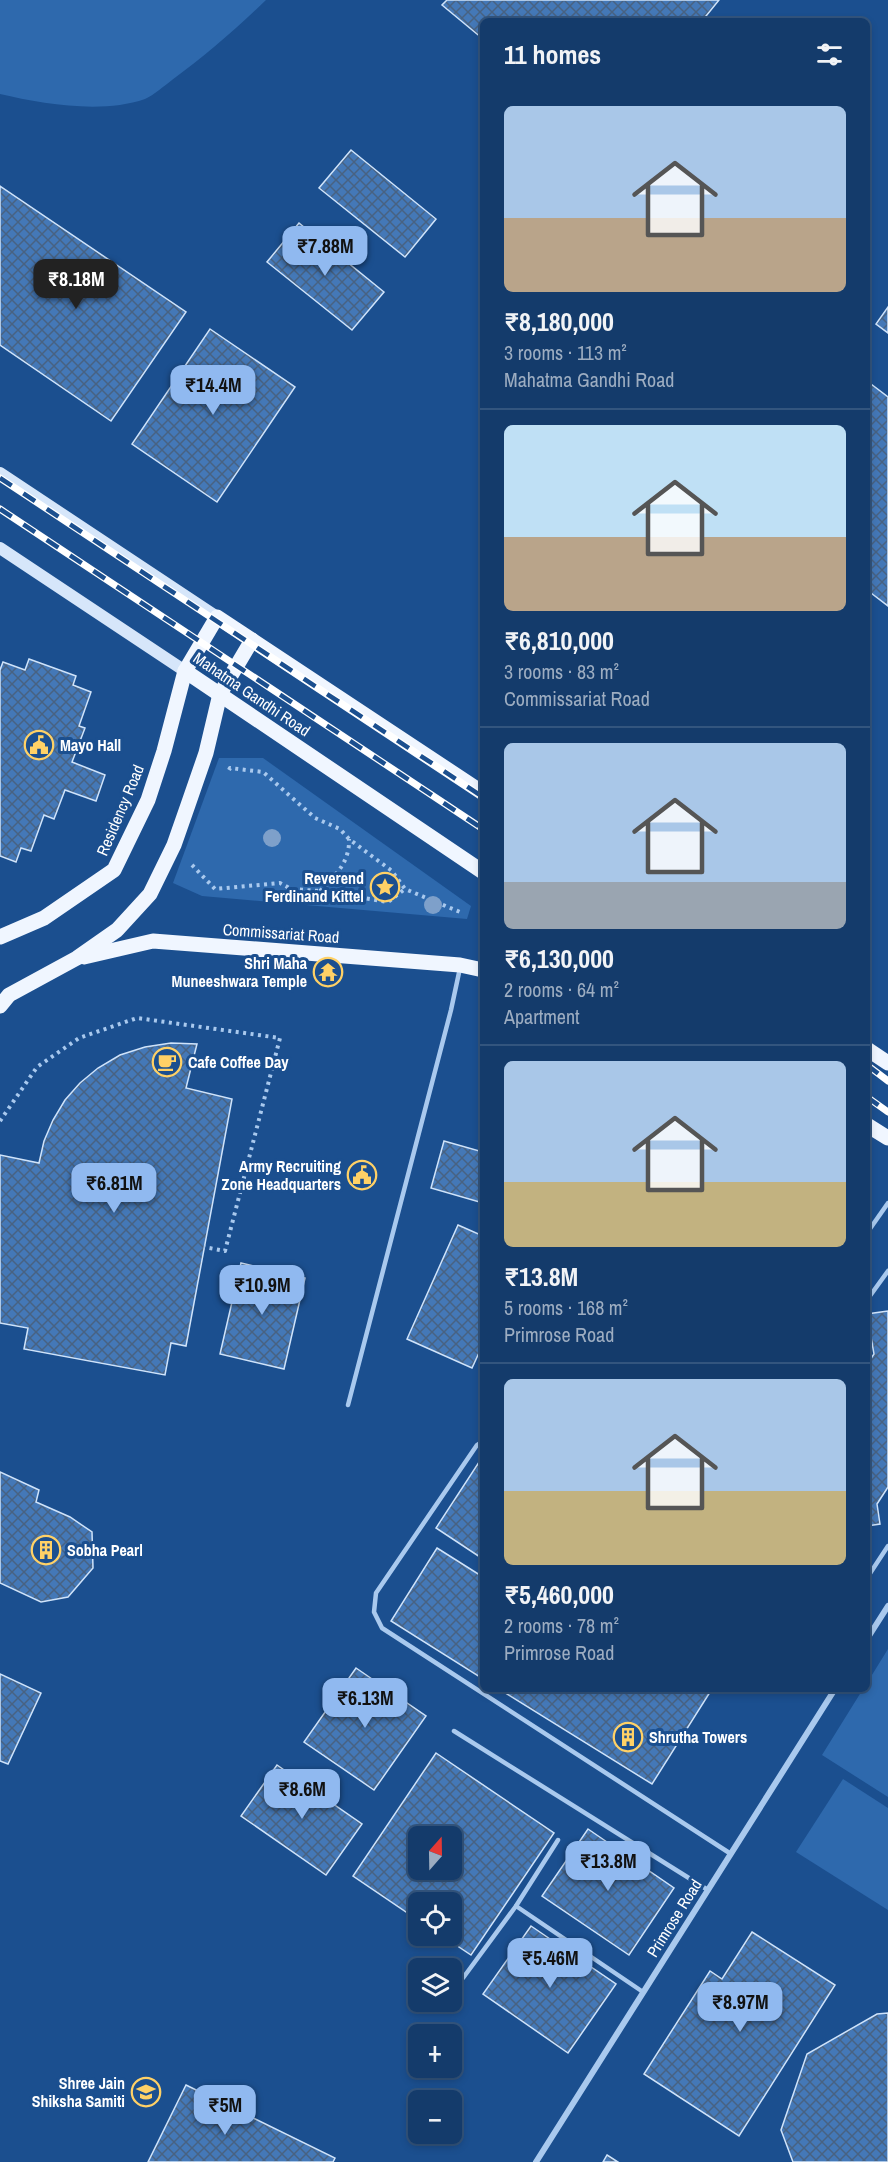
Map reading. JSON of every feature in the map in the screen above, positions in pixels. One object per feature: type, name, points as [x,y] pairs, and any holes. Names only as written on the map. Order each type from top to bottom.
[{"type":"main road","points":[[0,473],[480,791]]},
{"type":"main road","name":"Mahatma Gandhi Road","points":[[0,548],[480,870]]},
{"type":"main road","name":"Residency Road","points":[[0,937],[44,918],[114,870],[148,800],[164,751],[185,671],[216,617]]},
{"type":"main road","name":"Commissariat Road","points":[[0,1006],[9,995],[76,958],[117,930],[150,894],[174,845],[206,753],[220,694],[252,640]]},
{"type":"main road","name":"Commissariat Road","points":[[76,958],[153,941],[460,965],[480,969]]},
{"type":"main road","points":[[870,1051],[888,1063]]},
{"type":"main road","points":[[870,1127],[888,1138]]},
{"type":"street","points":[[870,1634],[888,1606]]},
{"type":"street","name":"Primrose Road","points":[[536,2162],[833,1692]]},
{"type":"lane","points":[[348,1405],[451,1010],[460,965]]},
{"type":"lane","points":[[870,1229],[888,1203]]},
{"type":"lane","points":[[870,1221],[874,1224]]},
{"type":"lane","points":[[870,1296],[888,1271]]},
{"type":"lane","points":[[480,1443],[376,1593],[374,1612],[382,1628],[480,1691]]},
{"type":"lane","points":[[870,1573],[888,1546]]},
{"type":"lane","points":[[481,1692],[731,1854]]},
{"type":"lane","points":[[454,1731],[708,1890]]},
{"type":"lane","points":[[463,1978],[516,1906],[558,1840]]},
{"type":"lane","points":[[516,1906],[644,1992]]},
{"type":"path","points":[[226,779],[230,768],[263,772],[315,818],[340,828],[349,838],[392,871],[405,889],[460,912]]},
{"type":"path","points":[[320,891],[339,871],[347,858],[349,838]]},
{"type":"path","points":[[190,862],[215,889],[280,883],[291,890],[320,891],[388,902],[405,889]]},
{"type":"path","points":[[0,1121],[37,1067],[80,1038],[137,1018],[280,1038],[225,1251],[204,1247]]},
{"type":"shaded area","points":[[0,0],[266,0],[208,52],[152,95],[128,104],[92,107],[53,104],[0,94]]},
{"type":"shaded area","points":[[219,758],[263,758],[471,906],[467,919],[202,896],[173,883]]},
{"type":"shaded area","points":[[888,1649],[888,1797],[822,1755],[861,1692],[870,1692],[870,1678]]},
{"type":"shaded area","points":[[843,1779],[888,1808],[888,1910],[796,1852]]},
{"type":"building","points":[[447,0],[719,0],[704,18],[480,18],[480,37],[442,5]]},
{"type":"building","points":[[351,150],[436,219],[405,257],[319,188]]},
{"type":"building","points":[[0,186],[186,312],[111,421],[0,345]]},
{"type":"building","points":[[299,223],[384,292],[352,330],[267,262]]},
{"type":"building","points":[[888,307],[888,333],[876,324]]},
{"type":"building","points":[[210,329],[295,387],[217,502],[132,444]]},
{"type":"building","points":[[870,383],[888,397],[888,606],[870,592]]},
{"type":"building","name":"Mayo Hall","points":[[29,659],[76,676],[73,685],[91,692],[79,726],[85,728],[72,762],[105,775],[96,801],[65,790],[54,819],[44,815],[31,851],[21,848],[16,862],[0,856],[0,670],[3,662],[25,670]]},
{"type":"building","points":[[171,1043],[197,1044],[186,1088],[232,1099],[186,1346],[171,1343],[165,1375],[24,1349],[28,1328],[0,1323],[0,1155],[39,1163],[44,1141],[53,1120],[65,1100],[80,1083],[98,1068],[120,1055],[145,1047]]},
{"type":"building","points":[[444,1141],[480,1151],[480,1202],[431,1188]]},
{"type":"building","points":[[458,1225],[480,1235],[480,1351],[472,1368],[407,1339]]},
{"type":"building","points":[[241,1263],[305,1278],[284,1369],[220,1354]]},
{"type":"building","points":[[888,1311],[888,1487],[877,1504],[880,1524],[870,1526],[870,1360],[874,1354],[870,1314]]},
{"type":"building","points":[[480,1461],[480,1557],[436,1528]]},
{"type":"building","name":"Sobha Pearl","points":[[0,1472],[39,1490],[36,1502],[70,1517],[92,1532],[93,1568],[68,1597],[41,1602],[0,1583]]},
{"type":"building","points":[[437,1548],[480,1575],[480,1677],[391,1621]]},
{"type":"building","points":[[356,1668],[426,1716],[374,1790],[304,1742]]},
{"type":"building","points":[[0,1674],[41,1693],[8,1764],[0,1761]]},
{"type":"building","name":"Shrutha Towers","points":[[504,1692],[710,1692],[652,1784]]},
{"type":"building","points":[[436,1753],[554,1833],[471,1955],[458,1946],[462,1946],[462,1892],[408,1892],[408,1913],[353,1876]]},
{"type":"building","points":[[277,1765],[362,1824],[326,1875],[241,1816]]},
{"type":"building","points":[[588,1829],[674,1888],[629,1955],[542,1896]]},
{"type":"building","points":[[531,1926],[616,1984],[568,2053],[483,1994]]},
{"type":"building","points":[[752,1932],[835,1985],[739,2136],[644,2074],[710,1971],[722,1979]]},
{"type":"building","points":[[888,2013],[888,2162],[793,2162],[781,2130],[807,2054],[877,2014]]},
{"type":"building","points":[[186,2085],[335,2158],[333,2162],[148,2162]]},
{"type":"building","points":[[607,2155],[618,2162],[603,2162]]},
{"type":"railway","points":[[0,478],[480,795]]},
{"type":"railway","points":[[0,509],[480,827]]},
{"type":"railway","points":[[870,1067],[888,1081]]},
{"type":"railway","points":[[870,1099],[888,1112]]},
{"type":"place","name":"Mayo Hall","points":[[39,745]]},
{"type":"place","name":"Reverend Ferdinand Kittel","points":[[385,887]]},
{"type":"place","name":"Shri Maha Muneeshwara Temple","points":[[328,972]]},
{"type":"place","name":"Cafe Coffee Day","points":[[167,1062]]},
{"type":"place","name":"Army Recruiting Zone Headquarters","points":[[362,1175]]},
{"type":"place","name":"Sobha Pearl","points":[[46,1550]]},
{"type":"place","name":"Shrutha Towers","points":[[628,1737]]},
{"type":"place","name":"Shree Jain Shiksha Samiti","points":[[146,2092]]}]
